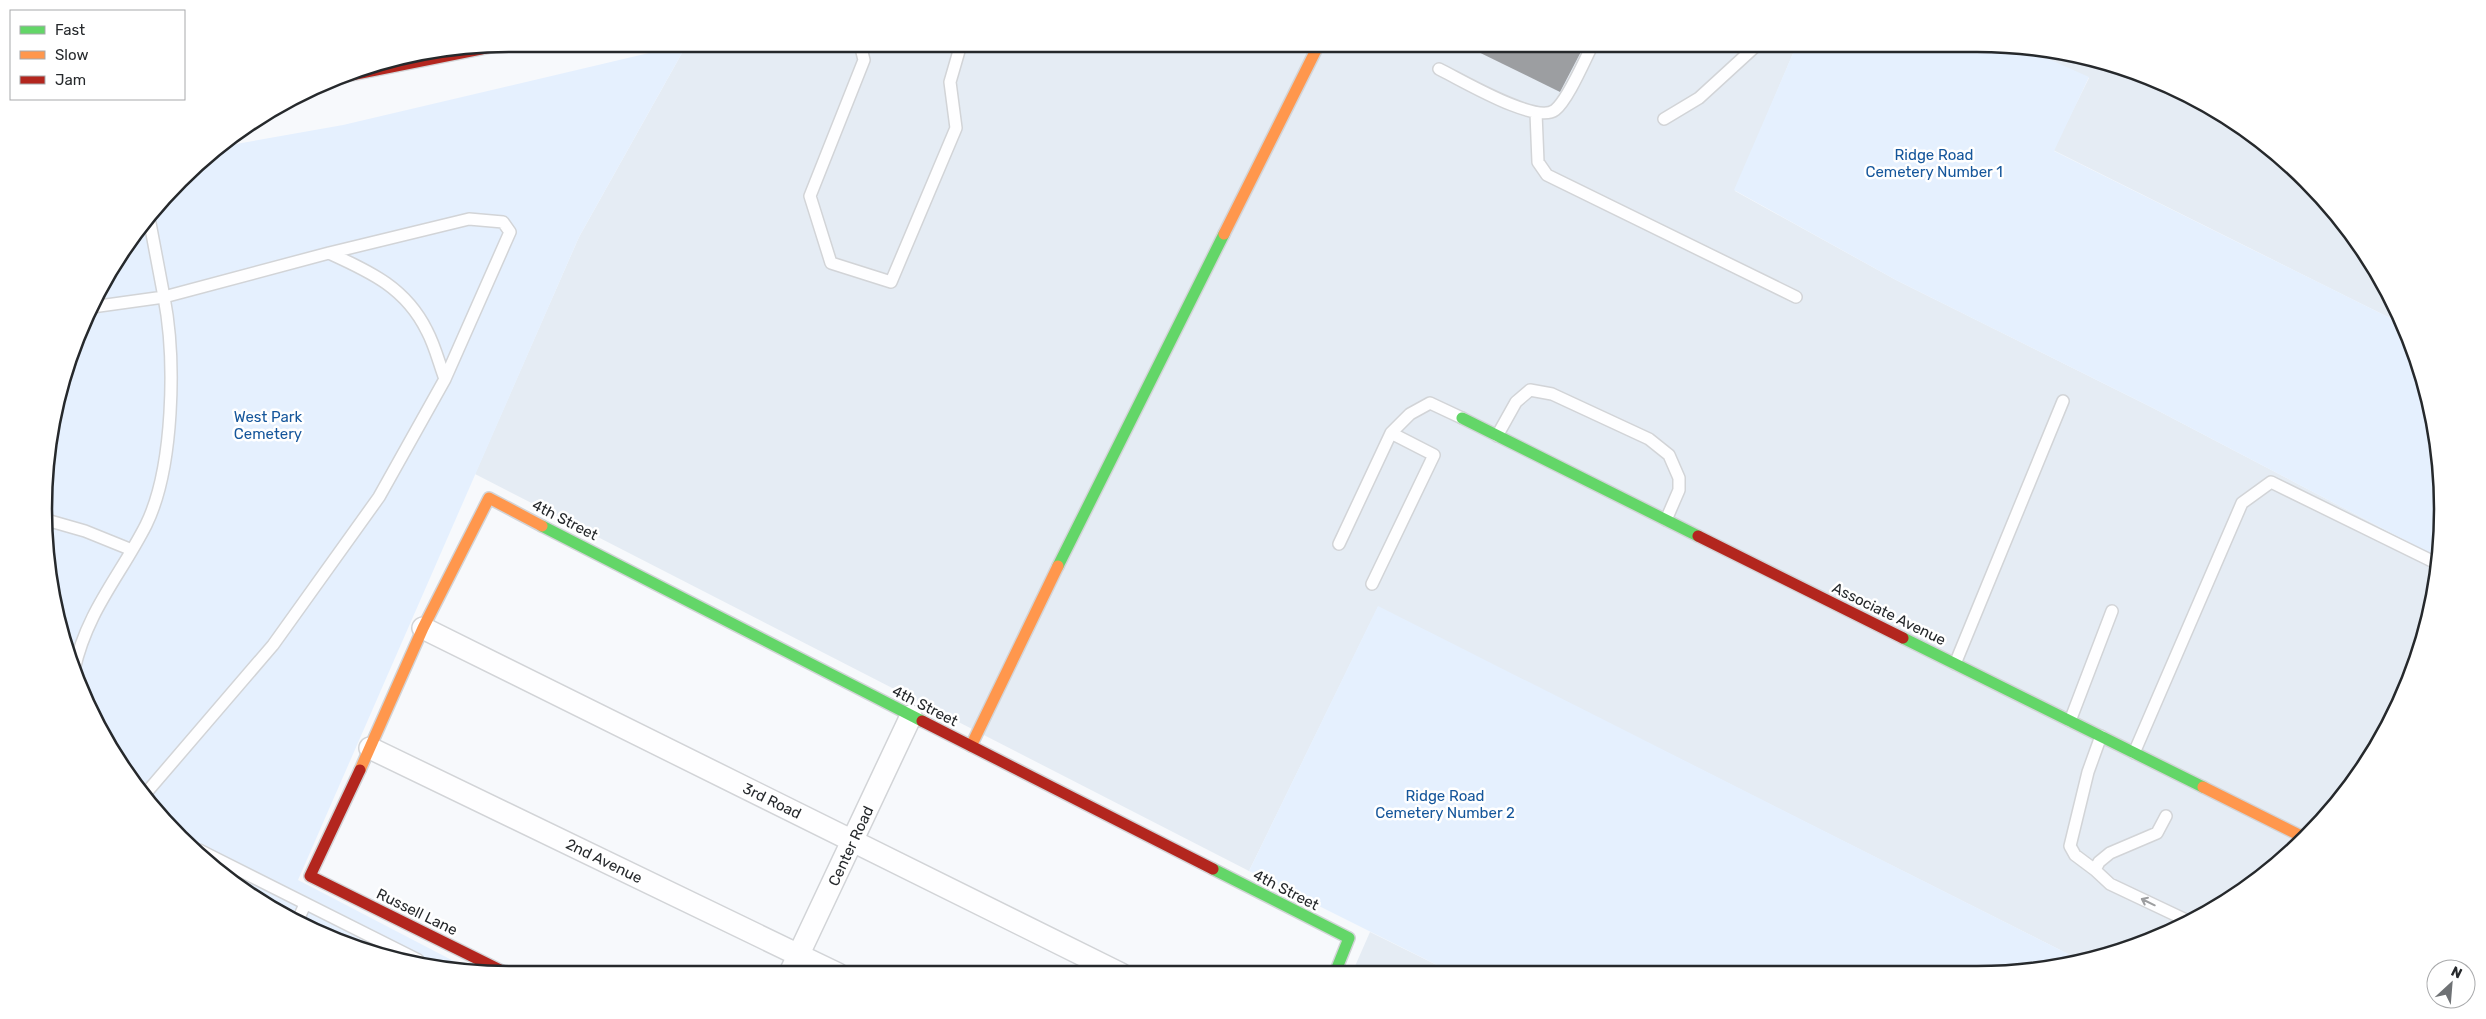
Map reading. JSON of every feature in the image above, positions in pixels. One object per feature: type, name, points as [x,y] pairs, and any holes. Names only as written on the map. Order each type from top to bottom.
[{"type":"street","points":[[971,746],[1096,488],[1316,52]]},
{"type":"street","name":"Associate Avenue","points":[[1462,418],[2298,835]]},
{"type":"street","name":"4th Street","points":[[423,628],[489,498],[911,716],[1349,938],[1337,966]]},
{"type":"street","points":[[370,748],[423,628]]},
{"type":"street","name":"3rd Road","points":[[423,628],[1105,966]]},
{"type":"street","name":"Center Road","points":[[793,966],[854,842],[911,716]]},
{"type":"street","name":"Russell Lane","points":[[370,748],[310,876],[492,966]]},
{"type":"street","name":"2nd Avenue","points":[[370,748],[822,966]]},
{"type":"lane","points":[[862,52],[864,60],[810,196],[831,263],[891,282],[956,128],[950,82],[958,52]]},
{"type":"lane","points":[[1439,69],[1512,105],[1545,114],[1554,111],[1563,101],[1589,52]]},
{"type":"lane","points":[[1664,119],[1698,98],[1749,52]]},
{"type":"lane","points":[[1536,113],[1538,162],[1547,175],[1796,297]]},
{"type":"lane","points":[[101,306],[164,297],[329,253],[470,219],[503,222],[510,232],[445,379],[379,497],[273,645],[149,790]]},
{"type":"lane","points":[[77,656],[80,643],[96,607],[132,550],[147,522],[162,477],[168,437],[169,321],[151,227]]},
{"type":"lane","points":[[329,253],[373,273],[406,299],[428,331],[445,379]]},
{"type":"lane","points":[[1497,436],[1516,402],[1530,390],[1552,394],[1649,439],[1670,455],[1679,478],[1680,490],[1666,520]]},
{"type":"lane","points":[[1955,664],[2062,401]]},
{"type":"lane","points":[[1339,544],[1391,432],[1410,414],[1430,403],[1462,418]]},
{"type":"lane","points":[[1372,584],[1434,455],[1391,432]]},
{"type":"lane","points":[[2134,753],[2242,503],[2271,482],[2431,560]]},
{"type":"lane","points":[[52,522],[85,531],[132,550]]},
{"type":"lane","points":[[2070,721],[2112,611]]},
{"type":"lane","points":[[2101,736],[2088,772],[2070,846],[2075,855],[2110,884],[2181,918]]},
{"type":"lane","points":[[2094,870],[2098,862],[2110,854],[2157,833],[2166,816]]},
{"type":"lane","points":[[213,857],[408,955]]},
{"type":"lane","points":[[300,915],[305,904]]},
{"type":"shaded area","points":[[683,52],[1794,52],[1735,191],[1896,280],[2153,408],[2431,554],[2425,599],[2409,656],[2386,712],[2372,738],[2339,788],[2300,833],[2255,872],[2205,905],[2151,932],[2073,956],[1378,607],[1249,871],[475,474],[579,237]]},
{"type":"shaded area","points":[[2045,57],[2095,68],[2151,87],[2205,114],[2255,147],[2300,186],[2339,231],[2372,281],[2391,319],[2053,150],[2089,78]]},
{"type":"shaded area","points":[[1370,932],[1439,966],[1355,966]]},
{"type":"green space","name":"West Park Cemetery","points":[[653,52],[683,52],[579,237],[298,880],[459,964],[391,951],[335,932],[307,919],[281,905],[231,872],[186,833],[147,788],[114,738],[100,712],[87,684],[68,628],[56,569],[52,510],[53,480],[61,420],[68,391],[87,335],[114,281],[130,256],[147,231],[186,186],[235,144],[343,125]]},
{"type":"green space","name":"Ridge Road Cemetery Number 1","points":[[1794,52],[2006,53],[2045,58],[2089,77],[2054,151],[2391,319],[2409,363],[2425,420],[2433,480],[2431,554],[2153,408],[1896,280],[1734,190]]},
{"type":"green space","name":"Ridge Road Cemetery Number 2","points":[[1378,606],[2073,956],[2006,966],[1439,966],[1249,871]]},
{"type":"building","points":[[1478,52],[1581,52],[1560,92]]},
{"type":"traffic: fast","points":[[1058,566],[1224,234]]},
{"type":"traffic: fast","points":[[1462,418],[1698,536]]},
{"type":"traffic: fast","points":[[542,526],[922,721]]},
{"type":"traffic: fast","points":[[1903,638],[2203,787]]},
{"type":"traffic: fast","points":[[1213,869],[1349,938],[1338,966]]},
{"type":"traffic: slow","points":[[1224,234],[1315,52]]},
{"type":"traffic: slow","points":[[360,770],[423,628],[489,498],[542,526]]},
{"type":"traffic: slow","points":[[971,746],[1058,566]]},
{"type":"traffic: slow","points":[[2203,787],[2298,835]]},
{"type":"traffic: jam","points":[[415,62],[426,60]]},
{"type":"traffic: jam","points":[[1698,536],[1903,638]]},
{"type":"traffic: jam","points":[[922,721],[1213,869]]},
{"type":"traffic: jam","points":[[360,770],[310,876],[492,966]]}]
